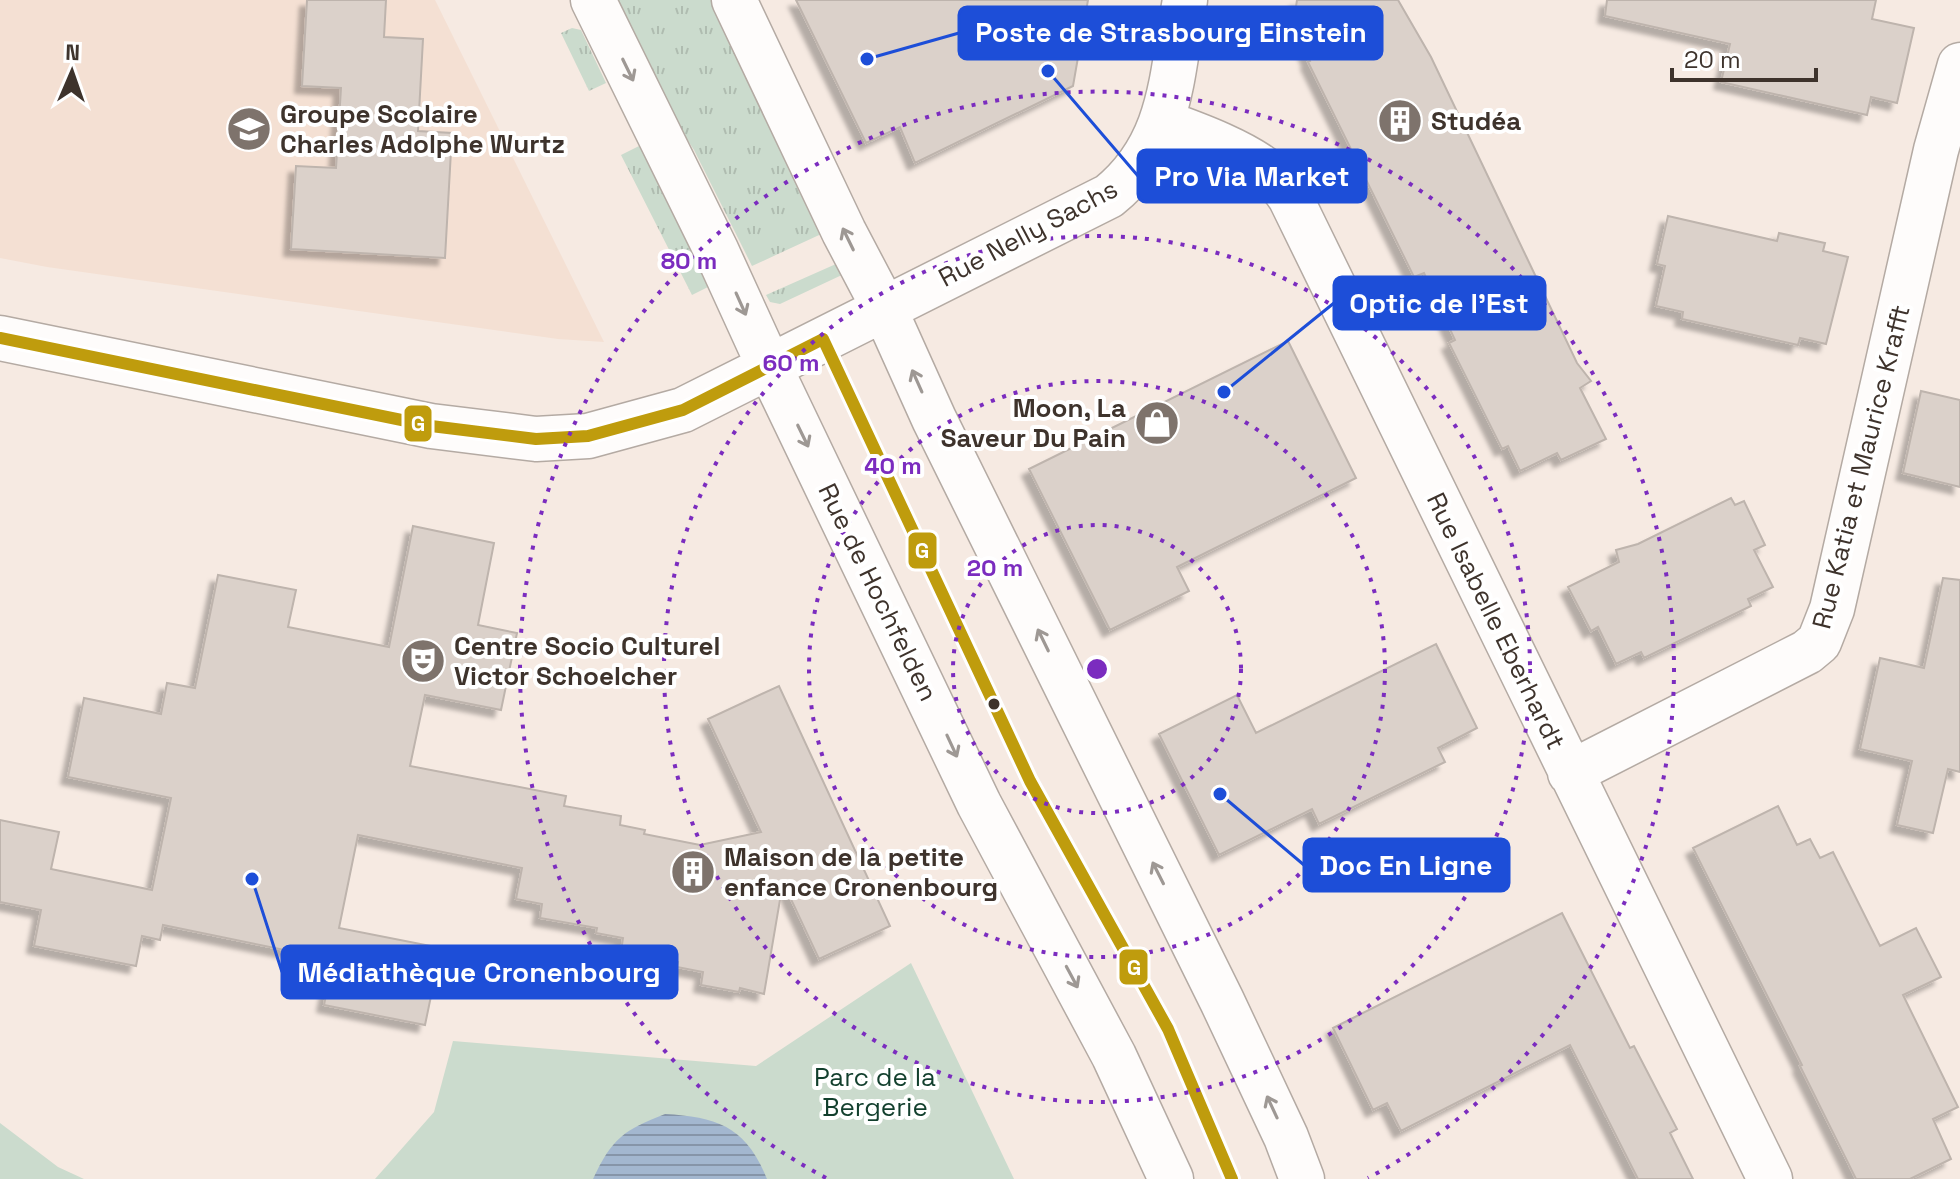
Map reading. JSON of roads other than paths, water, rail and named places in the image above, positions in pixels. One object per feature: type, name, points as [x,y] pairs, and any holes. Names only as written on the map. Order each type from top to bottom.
[{"type":"street","name":"Rue de Hochfelden","points":[[593,0],[716,250],[979,804],[1114,1056],[1171,1179]]},
{"type":"street","points":[[734,0],[844,232],[884,308],[924,399],[1222,1001],[1286,1137],[1302,1179]]},
{"type":"street","name":"Rue Nelly Sachs","points":[[0,338],[431,426],[536,439],[588,436],[683,410],[1109,196],[1131,178],[1148,155],[1162,122],[1185,0]]},
{"type":"street","name":"Rue Katia et Maurice Krafft","points":[[1570,773],[1807,652],[1819,642],[1832,609],[1933,165],[1960,65]]},
{"type":"street","name":"Rue Isabelle Eberhardt","points":[[1162,122],[1204,137],[1256,165],[1274,177],[1290,197],[1770,1179]]},
{"type":"water","points":[[665,1114],[700,1118],[728,1128],[750,1147],[767,1179],[593,1179],[606,1154],[621,1137]]},
{"type":"place","name":"Poste de Strasbourg Einstein","points":[[867,59]]},
{"type":"place","name":"Pro Via Market","points":[[1048,71]]},
{"type":"place","name":"Studéa","points":[[1400,121]]},
{"type":"place","name":"Groupe Scolaire Charles Adolphe Wurtz","points":[[249,129]]},
{"type":"place","name":"Optic de l'Est","points":[[1224,392]]},
{"type":"place","name":"Moon, La Saveur Du Pain","points":[[1157,423]]},
{"type":"place","name":"Centre Socio Culturel Victor Schoelcher","points":[[423,661]]},
{"type":"place","name":"Doc En Ligne","points":[[1220,794]]},
{"type":"place","name":"Maison de la petite enfance Cronenbourg","points":[[693,872]]},
{"type":"place","name":"Médiathèque Cronenbourg","points":[[252,879]]},
{"type":"park label","name":"Parc de la Bergerie","points":[[875,1092]]}]
